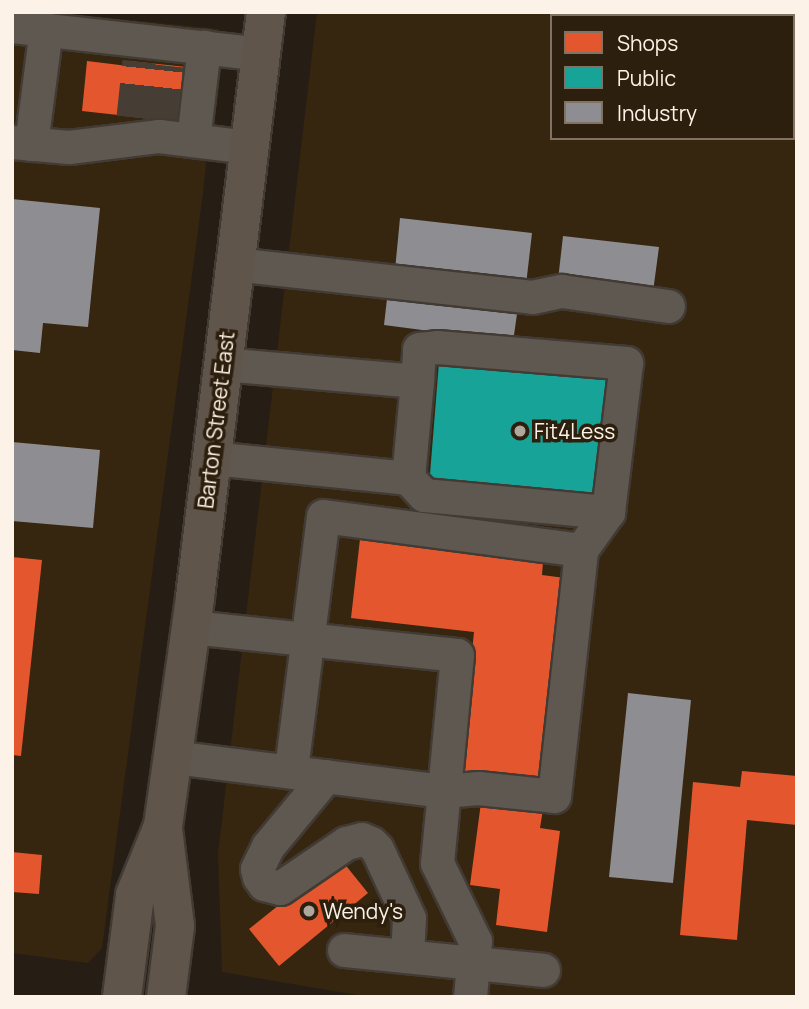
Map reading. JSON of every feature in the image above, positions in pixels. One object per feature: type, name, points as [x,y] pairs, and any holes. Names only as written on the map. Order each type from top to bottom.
[{"type":"main road","name":"Barton Street East","points":[[122,997],[135,895],[163,826],[191,627],[266,12]]},
{"type":"main road","name":"Barton Street East","points":[[163,826],[175,926],[166,997]]},
{"type":"lane","points":[[12,26],[46,29],[154,52],[204,47],[260,54]]},
{"type":"lane","points":[[46,29],[25,89],[22,143],[69,147],[146,127],[193,140],[249,147]]},
{"type":"lane","points":[[193,140],[204,47]]},
{"type":"lane","points":[[234,264],[533,297],[561,292],[668,306]]},
{"type":"lane","points":[[173,757],[444,791],[478,788],[554,796],[581,550],[608,512],[626,363],[437,347],[419,349],[408,478]]},
{"type":"lane","points":[[223,364],[417,381]]},
{"type":"lane","points":[[212,458],[408,478],[424,495],[608,512]]},
{"type":"lane","points":[[291,771],[323,516],[581,550]]},
{"type":"lane","points":[[191,627],[457,655],[437,863],[475,941],[470,997]]},
{"type":"lane","points":[[326,776],[268,846],[257,869],[259,877],[264,884],[280,888],[346,843],[362,839],[371,843],[377,849],[409,918],[407,956]]},
{"type":"lane","points":[[344,950],[543,970]]},
{"type":"shaded area","points":[[12,12],[52,12],[219,29],[203,193],[102,948],[88,963],[12,953]]},
{"type":"shaded area","points":[[317,12],[797,12],[797,997],[369,997],[222,972],[218,854]]},
{"type":"building: Shops","points":[[87,61],[128,66],[129,61],[196,68],[190,123],[82,111]]},
{"type":"building: Shops","points":[[361,530],[543,562],[542,575],[565,578],[539,783],[460,772],[474,632],[351,618]]},
{"type":"building: Shops","points":[[12,557],[42,560],[21,756],[12,755]]},
{"type":"building: Shops","points":[[742,771],[797,776],[797,825],[747,820],[737,940],[680,935],[693,782],[740,787]]},
{"type":"building: Shops","points":[[482,795],[544,803],[540,828],[560,831],[547,932],[496,925],[500,889],[470,885]]},
{"type":"building: Shops","points":[[12,852],[42,855],[39,894],[12,892]]},
{"type":"building: Shops","name":"Wendy's","points":[[339,857],[368,893],[279,966],[249,929]]},
{"type":"building: Public","name":"Fit4Less","points":[[439,362],[609,374],[603,503],[429,487]]},
{"type":"building: Industry","points":[[797,12],[797,37],[795,14],[554,14]]},
{"type":"building: Industry","points":[[12,199],[100,208],[88,327],[43,323],[40,353],[12,350]]},
{"type":"building: Industry","points":[[400,218],[532,233],[526,285],[395,270]]},
{"type":"building: Industry","points":[[563,236],[659,247],[653,292],[558,280]]},
{"type":"building: Industry","points":[[388,290],[518,307],[513,342],[384,325]]},
{"type":"building: Industry","points":[[12,442],[100,450],[93,528],[12,521]]},
{"type":"building: Industry","points":[[628,693],[691,700],[673,883],[609,877]]},
{"type":"tunnel","points":[[133,117],[139,61]]},
{"type":"tunnel","points":[[161,120],[167,65]]},
{"type":"place","name":"Fit4Less","points":[[520,431]]},
{"type":"place","name":"Wendy's","points":[[309,911]]}]
